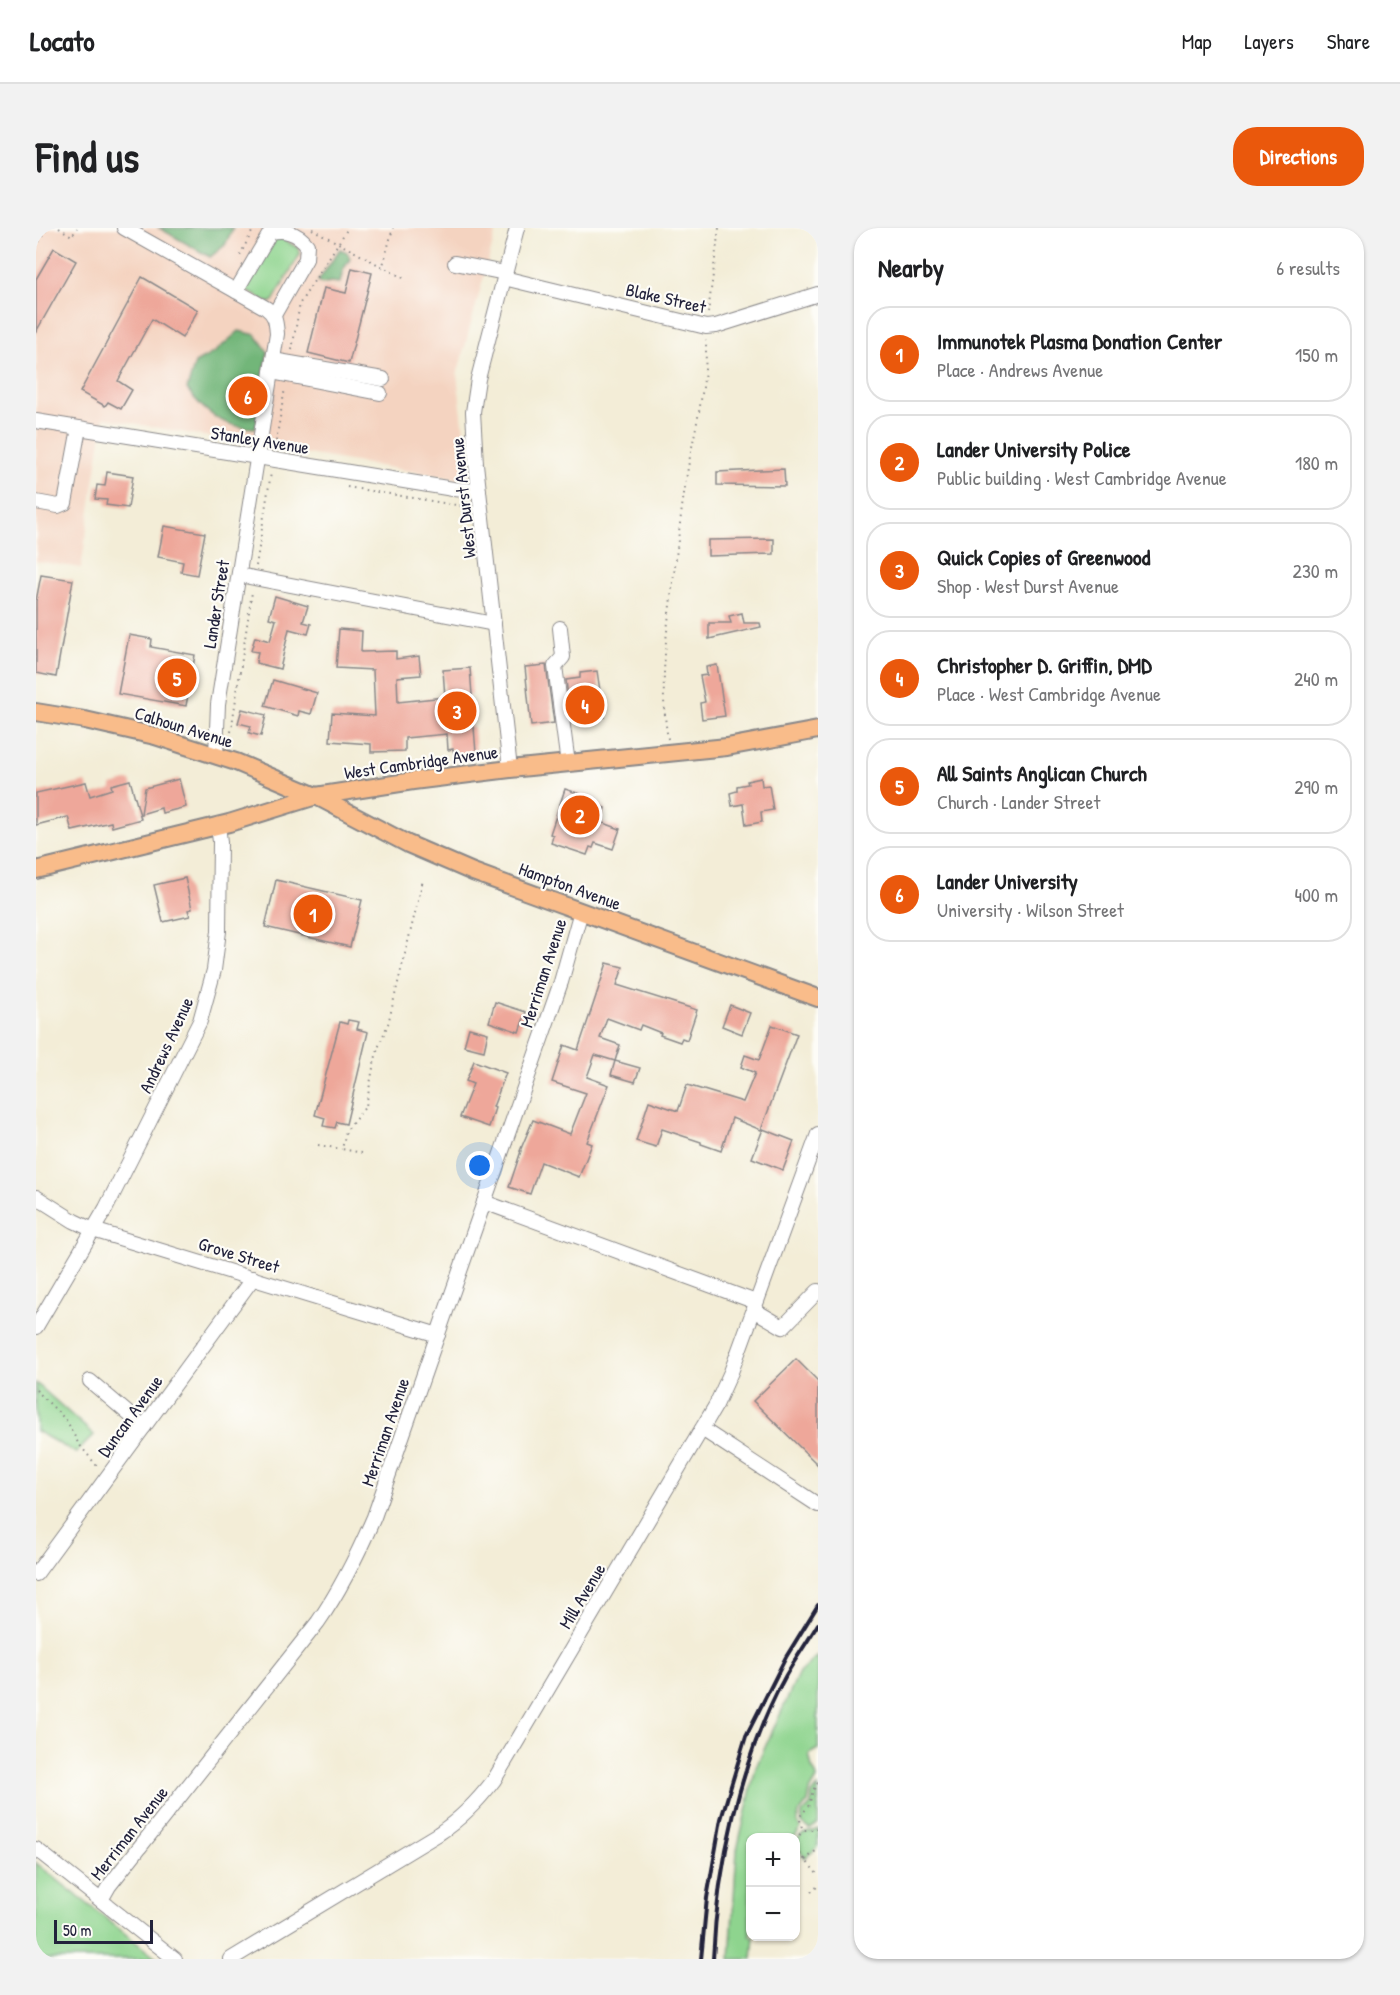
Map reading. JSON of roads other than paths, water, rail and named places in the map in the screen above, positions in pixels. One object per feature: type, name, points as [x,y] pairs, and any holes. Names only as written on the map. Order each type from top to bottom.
[{"type":"main road","name":"Calhoun Avenue","points":[[36,712],[85,720],[155,736],[216,755],[316,796]]},
{"type":"main road","name":"West Cambridge Avenue","points":[[36,870],[218,825],[316,796],[510,769],[727,747],[818,730]]},
{"type":"main road","name":"Hampton Avenue","points":[[316,796],[408,844],[473,872],[818,998]]},
{"type":"street","points":[[124,228],[274,315],[306,259],[307,245],[298,236],[283,229],[276,229],[270,233],[236,291]]},
{"type":"street","name":"West Durst Avenue","points":[[510,769],[479,491],[474,400],[517,228]]},
{"type":"street","name":"Blake Street","points":[[455,263],[706,327],[716,326],[818,294]]},
{"type":"street","name":"Lander Street","points":[[216,755],[218,704],[277,334],[274,315]]},
{"type":"street","points":[[272,366],[381,386]]},
{"type":"street","name":"Stanley Avenue","points":[[36,421],[453,489],[479,491]]},
{"type":"street","points":[[36,502],[58,506],[65,503],[79,428]]},
{"type":"street","points":[[239,575],[494,624]]},
{"type":"street","points":[[560,628],[563,657],[555,666],[568,764]]},
{"type":"street","name":"Andrews Avenue","points":[[36,1327],[106,1208],[192,1038],[207,1002],[219,931],[220,839],[218,825]]},
{"type":"street","name":"Merriman Avenue","points":[[101,1900],[109,1886],[311,1631],[333,1599],[361,1547],[374,1517],[561,982],[581,911]]},
{"type":"street","name":"Mill Avenue","points":[[231,1959],[438,1834],[463,1815],[494,1780],[716,1404],[755,1306],[818,1134]]},
{"type":"street","name":"Grove Street","points":[[36,1197],[93,1230],[438,1335]]},
{"type":"street","points":[[484,1202],[755,1306],[783,1327],[818,1291]]},
{"type":"street","name":"Duncan Avenue","points":[[36,1574],[253,1278]]},
{"type":"street","points":[[90,1381],[144,1427]]},
{"type":"street","points":[[702,1429],[818,1505]]},
{"type":"street","points":[[36,1849],[175,1959]]},
{"type":"railway","points":[[701,1959],[707,1898],[721,1819],[746,1736],[786,1657],[818,1605]]},
{"type":"railway","points":[[713,1959],[715,1924],[726,1850],[744,1776],[770,1707],[786,1675],[818,1624]]},
{"type":"place","name":"Lander University","points":[[248,396]]},
{"type":"place","name":"All Saints Anglican Church","points":[[177,678]]},
{"type":"place","name":"Christopher D. Griffin, DMD","points":[[585,705]]},
{"type":"place","name":"Quick Copies of Greenwood","points":[[457,711]]},
{"type":"place","name":"Lander University Police","points":[[580,815]]},
{"type":"place","name":"Immunotek Plasma Donation Center","points":[[313,914]]}]
